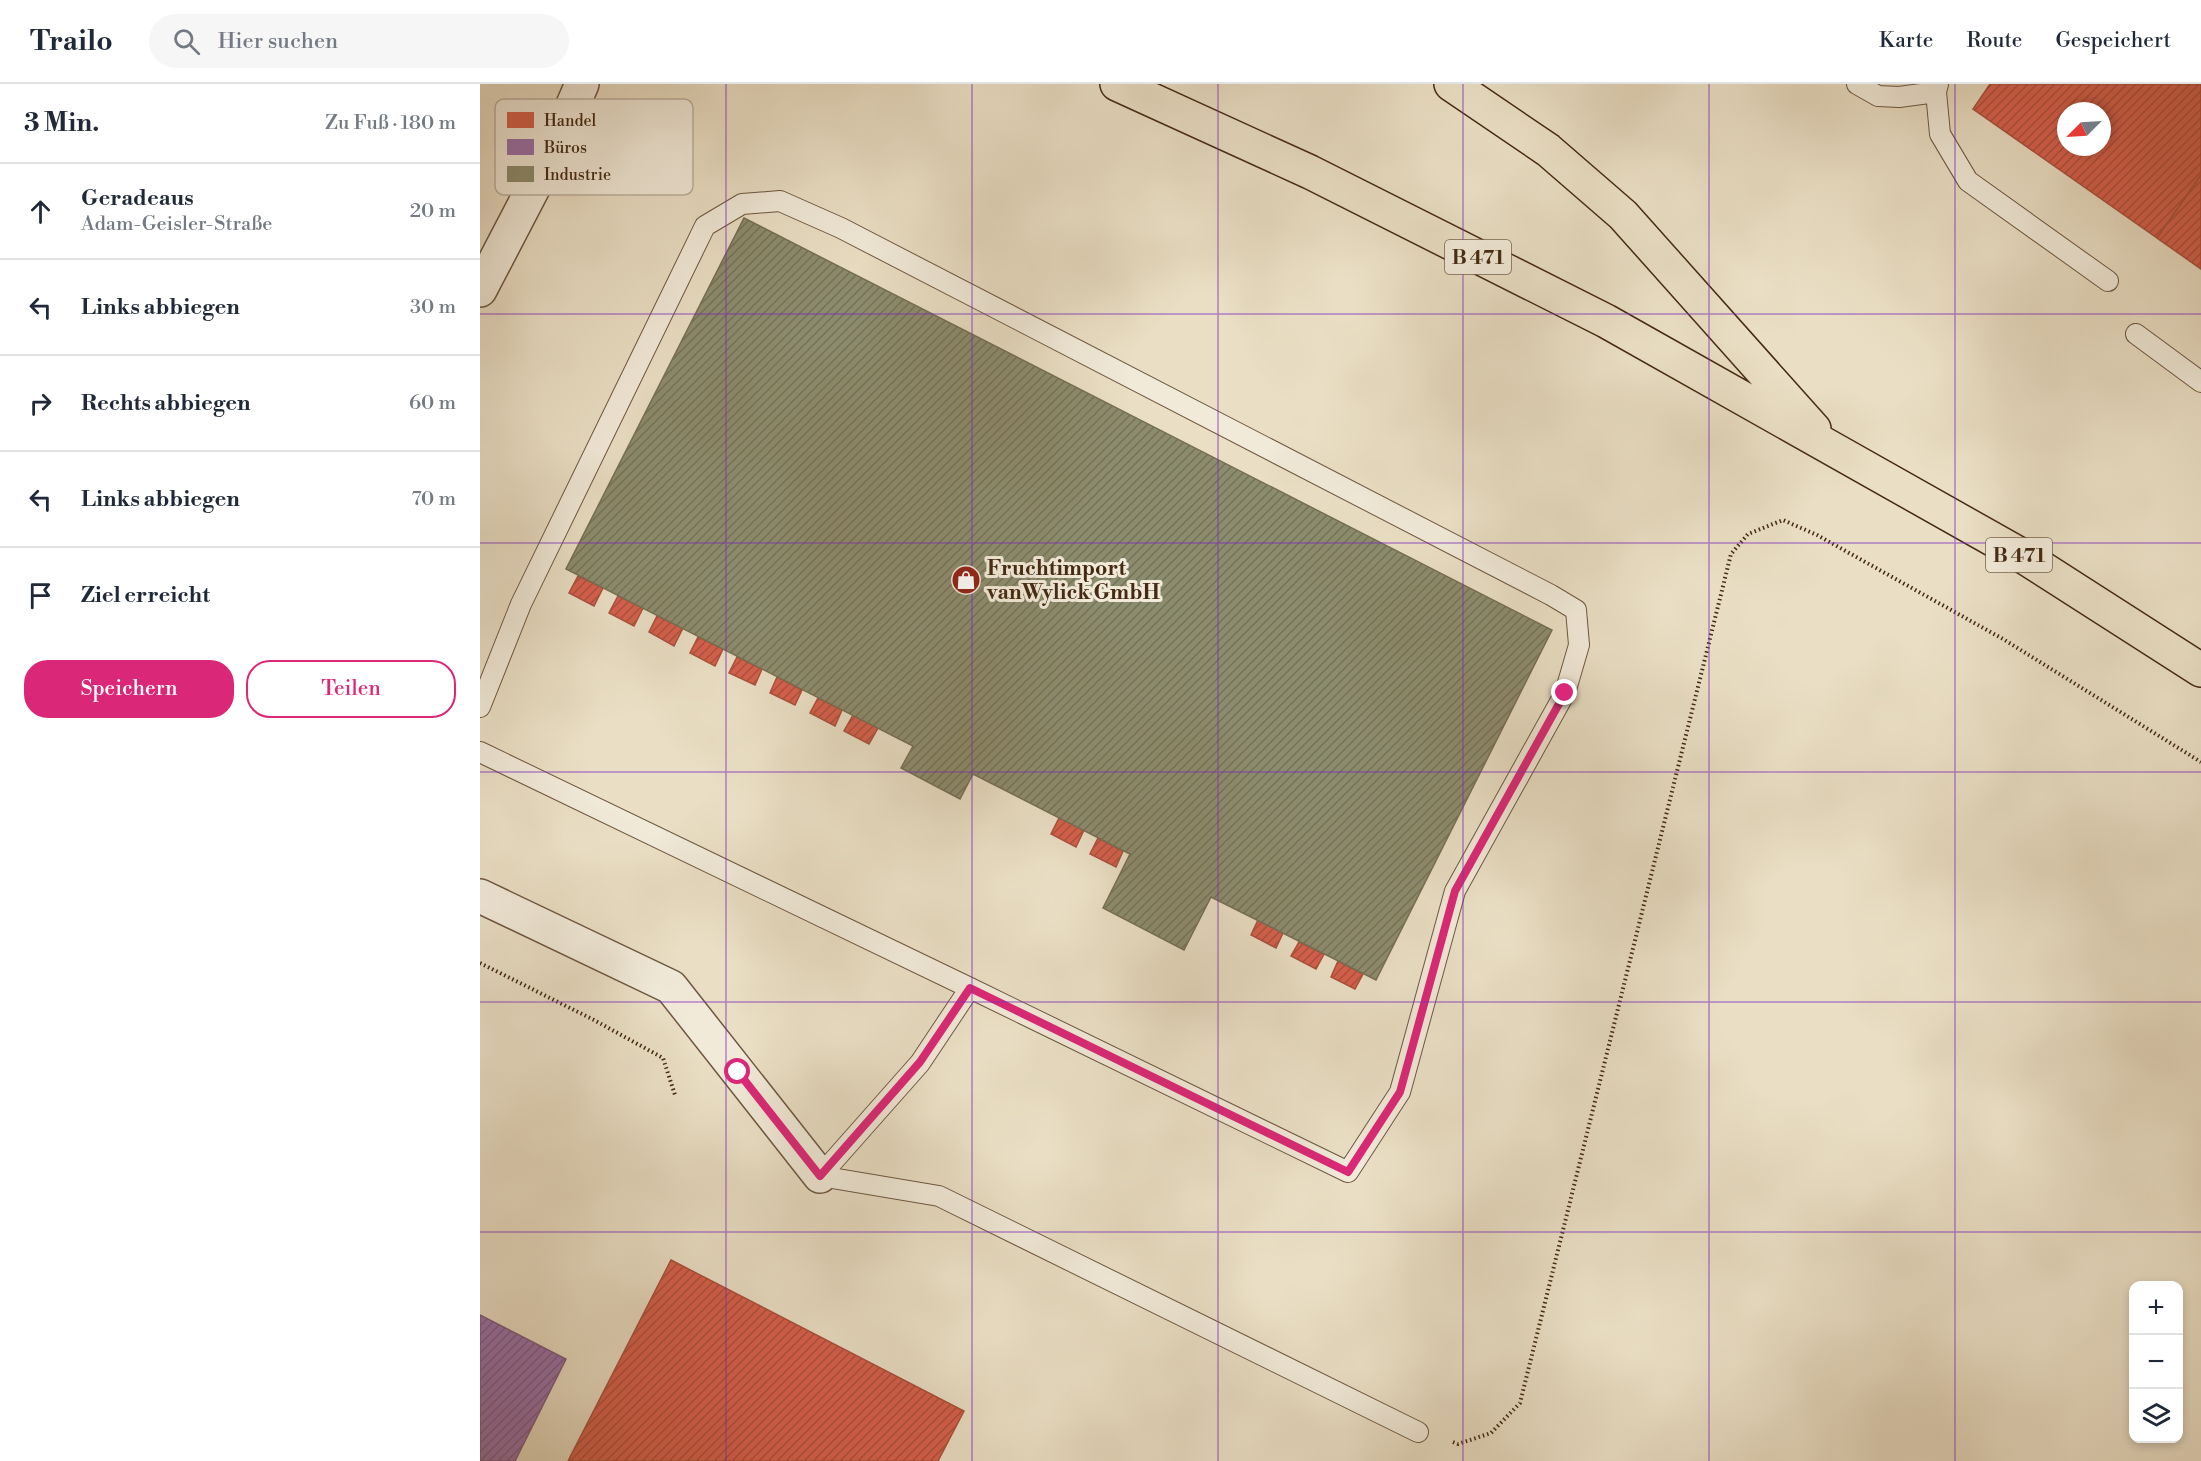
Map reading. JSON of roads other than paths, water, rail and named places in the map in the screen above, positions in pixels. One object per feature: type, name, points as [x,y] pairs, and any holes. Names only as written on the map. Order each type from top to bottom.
[{"type":"highway","name":"B 471","points":[[1117,84],[1310,172],[1606,321],[2026,558],[2201,670]]},
{"type":"highway","points":[[1451,84],[1548,150],[1623,215],[1831,448]]},
{"type":"street","points":[[575,99],[582,84]]},
{"type":"street","points":[[480,290],[529,195]]},
{"type":"street","points":[[480,896],[671,987],[820,1176]]},
{"type":"lane","points":[[1857,84],[1878,96],[1899,97],[1937,88],[1940,134],[1968,181],[2108,281]]},
{"type":"lane","points":[[480,707],[520,604],[705,226],[742,204],[770,201],[780,201],[841,228],[1551,595],[1576,610],[1579,645],[1565,693],[1455,891],[1400,1092],[1348,1172],[480,752]]},
{"type":"lane","points":[[2136,334],[2201,382]]},
{"type":"lane","points":[[820,1176],[920,1062],[970,988]]},
{"type":"lane","points":[[820,1176],[939,1196],[1418,1431]]},
{"type":"place","name":"Fruchtimport vanWylick GmbH","points":[[966,580]]}]
